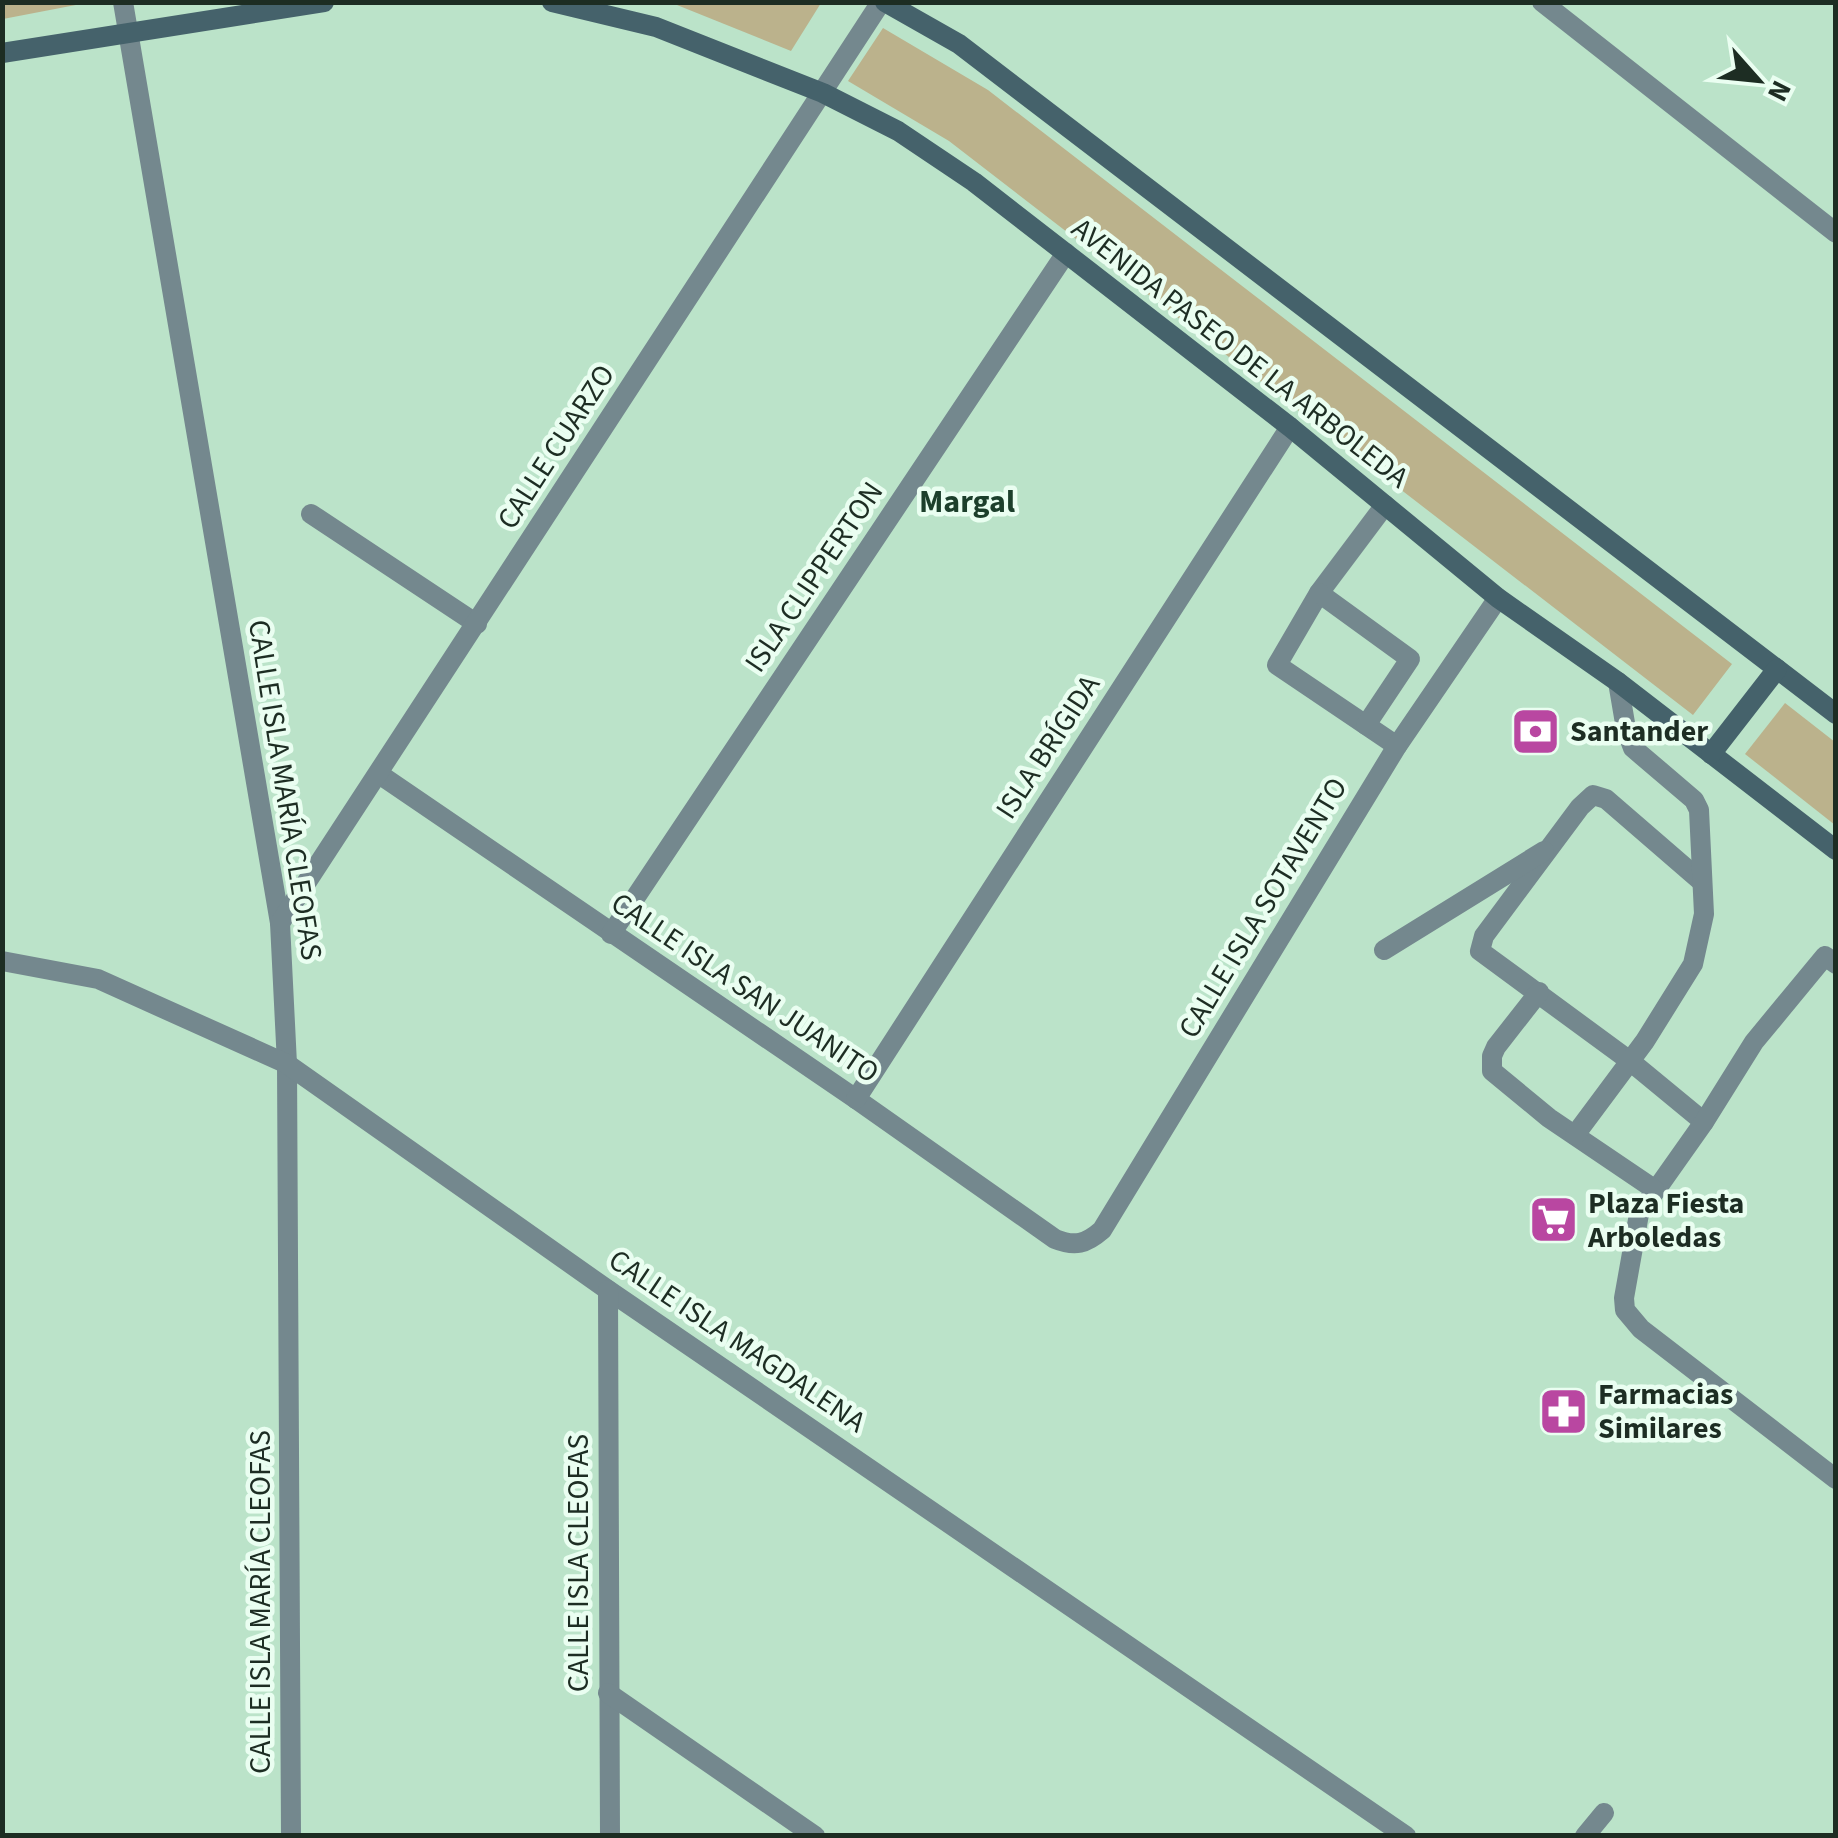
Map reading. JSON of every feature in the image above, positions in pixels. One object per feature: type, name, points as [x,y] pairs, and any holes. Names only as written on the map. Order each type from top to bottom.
[{"type":"street","name":"CALLE ISLA MARÍA CLEOFAS","points":[[124,2],[280,924],[287,1064],[292,1836]]},
{"type":"street","points":[[2,53],[324,2]]},
{"type":"street","name":"AVENIDA PASEO DE LA ARBOLEDA","points":[[552,2],[656,27],[824,92],[898,131],[974,182],[1290,427],[1498,598],[1618,682],[1836,850]]},
{"type":"street","points":[[883,2],[959,44],[1836,714]]},
{"type":"street","name":"CALLE CUARZO","points":[[280,924],[883,2]]},
{"type":"street","points":[[1542,2],[1836,232]]},
{"type":"street","name":"ISLA CLIPPERTON","points":[[611,934],[1066,253]]},
{"type":"street","name":"ISLA BRÍGIDA","points":[[856,1099],[1290,427]]},
{"type":"street","points":[[1385,505],[1319,593],[1277,665],[1397,746]]},
{"type":"street","points":[[311,514],[478,624]]},
{"type":"street","points":[[1319,593],[1410,659],[1366,725]]},
{"type":"street","name":"CALLE ISLA SOTAVENTO","points":[[1079,1245],[1102,1230],[1397,746],[1498,598]]},
{"type":"street","points":[[1711,754],[1777,669]]},
{"type":"street","points":[[1576,1135],[1693,964],[1701,936],[1699,810],[1694,800],[1634,748],[1628,738],[1618,682]]},
{"type":"street","name":"CALLE ISLA SAN JUANITO","points":[[379,774],[856,1099],[1055,1240],[1079,1245]]},
{"type":"street","points":[[1702,882],[1600,796],[1593,795],[1484,936],[1480,951],[1630,1061],[1704,1122]]},
{"type":"street","points":[[1384,950],[1554,844]]},
{"type":"street","points":[[1832,953],[1754,1042],[1639,1214],[1624,1287],[1625,1310],[1641,1329],[1836,1478]]},
{"type":"street","name":"CALLE ISLA MAGDALENA","points":[[2,961],[98,979],[287,1064],[608,1290],[1406,1836]]},
{"type":"street","points":[[1539,992],[1496,1047],[1492,1071],[1536,1108],[1654,1190]]},
{"type":"street","name":"CALLE ISLA CLEOFAS","points":[[608,1290],[610,1836]]},
{"type":"street","points":[[608,1693],[814,1836]]},
{"type":"street","points":[[1585,1836],[1604,1813]]},
{"type":"shaded area","points":[[3,2],[80,2],[81,4],[3,19]]},
{"type":"shaded area","points":[[672,3],[821,3],[791,51]]},
{"type":"shaded area","points":[[883,28],[988,90],[1732,664],[1693,715],[949,141],[848,81]]},
{"type":"shaded area","points":[[1785,703],[1835,742],[1835,825],[1745,754]]},
{"type":"place","name":"Santander","points":[[1535,731]]},
{"type":"place","name":"Plaza Fiesta Arboledas","points":[[1553,1220]]},
{"type":"place","name":"Farmacias Similares","points":[[1563,1411]]},
{"type":"district","name":"Margal","points":[[967,502]]}]
